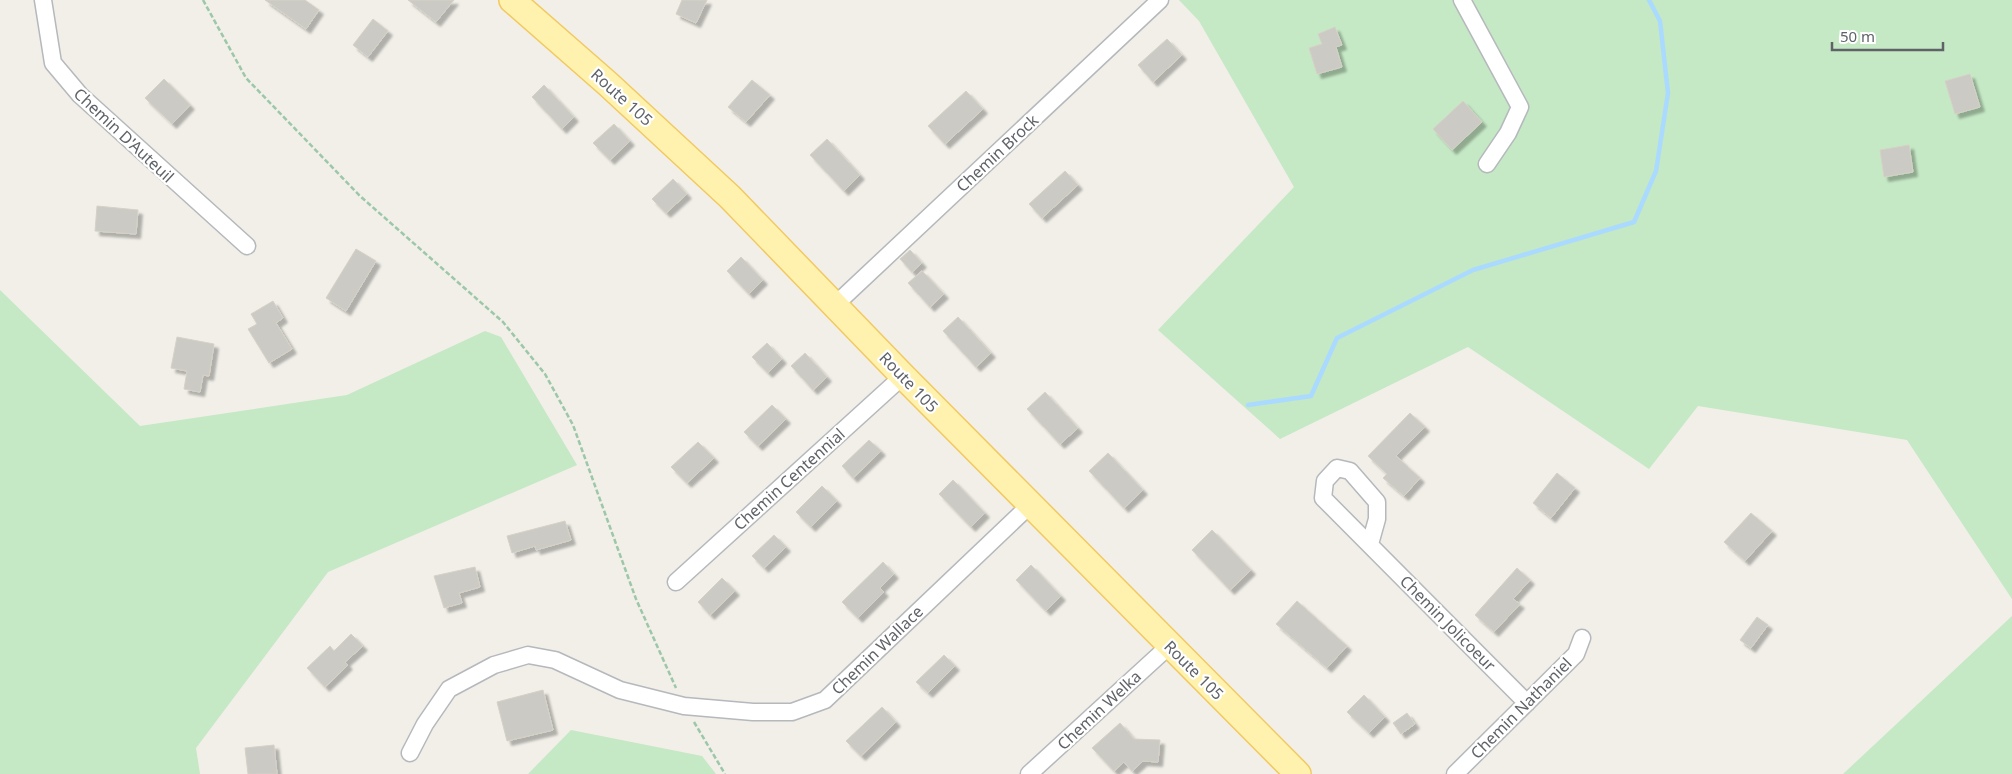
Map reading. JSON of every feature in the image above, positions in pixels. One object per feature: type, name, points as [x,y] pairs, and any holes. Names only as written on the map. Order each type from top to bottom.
[{"type":"main road","name":"Route 105","points":[[512,0],[608,84],[730,197],[903,376],[1298,774]]},
{"type":"street","name":"Chemin D'Auteuil","points":[[43,0],[53,64],[80,95],[247,246]]},
{"type":"street","name":"Chemin Brock","points":[[835,306],[1160,0]]},
{"type":"street","points":[[1462,0],[1520,106],[1508,133],[1487,164]]},
{"type":"street","name":"Chemin Centennial","points":[[676,582],[903,376]]},
{"type":"street","name":"Chemin Wallace","points":[[410,753],[425,724],[449,689],[494,665],[528,655],[556,660],[620,690],[684,706],[753,712],[792,712],[825,700],[1030,505]]},
{"type":"street","name":"Chemin Jolicoeur","points":[[1370,544],[1527,702]]},
{"type":"street","name":"Chemin Nathaniel","points":[[1454,774],[1576,654],[1582,638]]},
{"type":"street","name":"Chemin Welka","points":[[1029,774],[1169,646]]},
{"type":"path","points":[[203,0],[246,78],[360,196],[503,322],[545,374],[573,425],[636,599],[684,706],[725,774]]},
{"type":"green space","points":[[1179,0],[2012,0],[2012,599],[1907,440],[1698,406],[1649,469],[1468,347],[1280,439],[1158,330],[1294,187],[1199,21]]},
{"type":"green space","points":[[0,290],[140,426],[347,395],[485,331],[501,337],[577,465],[328,572],[196,748],[200,774],[0,774]]},
{"type":"green space","points":[[2012,616],[2012,774],[1843,774]]},
{"type":"green space","points":[[571,730],[702,756],[716,774],[528,774]]},
{"type":"building","points":[[265,0],[305,0],[319,10],[306,29]]},
{"type":"building","points":[[408,0],[454,0],[436,22]]},
{"type":"building","points":[[682,0],[707,0],[696,23],[676,14]]},
{"type":"building","points":[[373,19],[388,31],[368,57],[353,45]]},
{"type":"building","points":[[1335,27],[1342,45],[1336,47],[1342,67],[1317,74],[1309,48],[1322,44],[1318,34]]},
{"type":"building","points":[[1167,39],[1182,55],[1153,82],[1138,65]]},
{"type":"building","points":[[1970,74],[1980,107],[1955,114],[1945,81]]},
{"type":"building","points":[[164,79],[190,105],[172,124],[145,98]]},
{"type":"building","points":[[752,80],[770,95],[746,122],[728,107]]},
{"type":"building","points":[[544,85],[574,117],[562,129],[532,97]]},
{"type":"building","points":[[966,91],[983,109],[945,144],[928,126]]},
{"type":"building","points":[[1463,101],[1482,122],[1452,150],[1433,129]]},
{"type":"building","points":[[614,124],[630,141],[610,160],[593,143]]},
{"type":"building","points":[[827,139],[860,175],[844,191],[810,155]]},
{"type":"building","points":[[1909,145],[1913,172],[1884,177],[1880,150]]},
{"type":"building","points":[[1065,171],[1078,185],[1042,218],[1029,204]]},
{"type":"building","points":[[673,179],[687,194],[666,213],[652,199]]},
{"type":"building","points":[[97,206],[138,210],[136,234],[95,231]]},
{"type":"building","points":[[356,249],[376,261],[346,311],[326,298]]},
{"type":"building","points":[[910,250],[922,263],[912,272],[900,259]]},
{"type":"building","points":[[741,257],[763,280],[749,294],[727,271]]},
{"type":"building","points":[[922,271],[944,294],[930,307],[908,283]]},
{"type":"building","points":[[273,301],[283,318],[276,323],[292,349],[269,363],[248,329],[257,324],[251,314]]},
{"type":"building","points":[[958,317],[991,353],[976,367],[943,331]]},
{"type":"building","points":[[177,337],[214,344],[209,376],[203,375],[200,392],[184,389],[187,371],[171,368]]},
{"type":"building","points":[[767,343],[782,359],[768,373],[752,357]]},
{"type":"building","points":[[805,353],[827,377],[813,390],[791,366]]},
{"type":"building","points":[[1045,392],[1078,428],[1060,444],[1027,409]]},
{"type":"building","points":[[772,405],[786,419],[758,446],[744,432]]},
{"type":"building","points":[[1410,413],[1425,427],[1396,456],[1420,478],[1404,496],[1383,478],[1387,474],[1368,456]]},
{"type":"building","points":[[869,440],[881,451],[853,478],[842,466]]},
{"type":"building","points":[[698,442],[714,458],[687,483],[671,467]]},
{"type":"building","points":[[1108,453],[1143,490],[1124,508],[1089,471]]},
{"type":"building","points":[[1557,473],[1575,488],[1551,518],[1533,503]]},
{"type":"building","points":[[953,480],[985,513],[971,527],[939,494]]},
{"type":"building","points":[[822,486],[837,501],[811,527],[796,512]]},
{"type":"building","points":[[1751,513],[1772,531],[1745,561],[1724,542]]},
{"type":"building","points":[[565,521],[571,540],[536,550],[535,546],[512,553],[507,536]]},
{"type":"building","points":[[1212,530],[1251,570],[1230,590],[1192,550]]},
{"type":"building","points":[[774,535],[786,547],[764,568],[752,556]]},
{"type":"building","points":[[883,562],[894,574],[880,588],[884,592],[858,618],[842,602]]},
{"type":"building","points":[[1031,565],[1061,596],[1046,611],[1016,580]]},
{"type":"building","points":[[475,567],[480,587],[459,593],[462,603],[444,608],[434,576]]},
{"type":"building","points":[[1517,568],[1530,580],[1513,599],[1520,604],[1494,632],[1475,615]]},
{"type":"building","points":[[722,578],[735,591],[710,615],[698,602]]},
{"type":"building","points":[[1297,601],[1347,646],[1327,668],[1276,624]]},
{"type":"building","points":[[1757,617],[1768,625],[1751,648],[1740,640]]},
{"type":"building","points":[[351,634],[363,646],[345,662],[348,665],[325,687],[307,668],[330,646],[334,651]]},
{"type":"building","points":[[944,655],[955,666],[928,693],[916,682]]},
{"type":"building","points":[[543,690],[553,730],[507,741],[497,702]]},
{"type":"building","points":[[1364,695],[1385,717],[1369,733],[1347,712]]},
{"type":"building","points":[[882,707],[896,722],[861,756],[846,741]]},
{"type":"building","points":[[1407,713],[1415,724],[1401,734],[1393,723]]},
{"type":"building","points":[[1120,723],[1134,739],[1160,740],[1158,762],[1143,761],[1132,771],[1124,762],[1114,771],[1092,748]]},
{"type":"building","points":[[274,745],[277,774],[248,774],[245,748]]},
{"type":"waterway","points":[[1248,405],[1311,396],[1337,338],[1473,270],[1634,222],[1656,171],[1668,93],[1660,21],[1649,0]]}]
